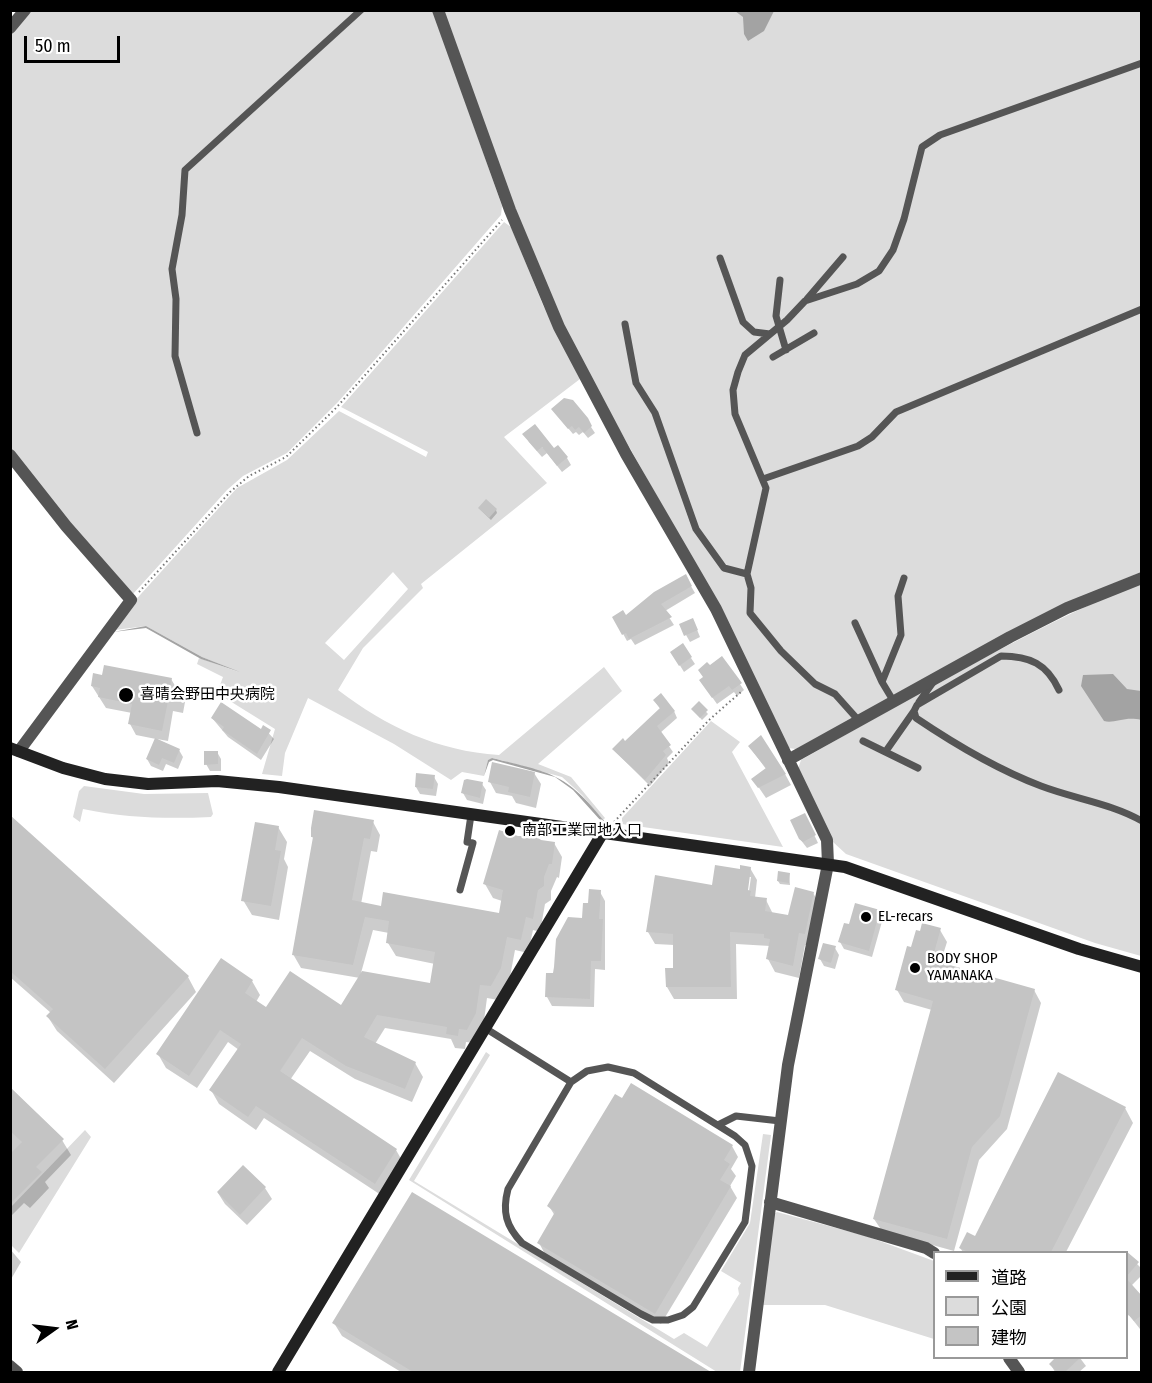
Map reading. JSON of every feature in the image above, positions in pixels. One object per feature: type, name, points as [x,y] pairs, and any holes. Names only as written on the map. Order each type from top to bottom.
[{"type":"street","points":[[10,28],[25,10]]},
{"type":"street","points":[[438,10],[510,210],[564,338],[716,609],[827,840],[828,864],[794,1028],[780,1121],[749,1372]]},
{"type":"street","points":[[10,455],[66,526],[131,600],[15,750],[85,775],[125,782],[241,782],[828,864],[901,885],[1079,949],[1142,967]]},
{"type":"street","points":[[788,760],[1067,608],[1142,578]]},
{"type":"street","points":[[278,1372],[602,834]]},
{"type":"street","points":[[770,1203],[926,1248],[933,1252]]},
{"type":"street","points":[[1010,1359],[1019,1372]]},
{"type":"street","points":[[10,1366],[16,1372]]},
{"type":"lane","points":[[197,433],[175,356],[176,300],[172,268],[182,215],[185,170],[360,10]]},
{"type":"lane","points":[[805,301],[857,284],[879,271],[893,250],[904,219],[922,147],[940,135],[1142,63]]},
{"type":"lane","points":[[843,257],[805,301],[778,328],[745,355],[733,390],[735,414],[766,488],[747,574],[751,588],[750,613],[781,651],[815,684],[835,694],[860,722]]},
{"type":"lane","points":[[720,258],[743,322],[754,332],[770,334]]},
{"type":"lane","points":[[780,280],[778,328],[786,350]]},
{"type":"lane","points":[[763,479],[858,446],[872,437],[896,412],[1142,309]]},
{"type":"lane","points":[[625,324],[636,383],[655,413],[696,529],[724,568],[747,574]]},
{"type":"lane","points":[[773,357],[814,333]]},
{"type":"lane","points":[[882,682],[901,635],[898,596],[904,578]]},
{"type":"lane","points":[[855,623],[882,682],[894,702]]},
{"type":"lane","points":[[916,708],[1001,656],[1015,656],[1043,666],[1052,673],[1059,690]]},
{"type":"lane","points":[[886,751],[935,679]]},
{"type":"lane","points":[[916,708],[916,718],[964,751],[1043,787],[1123,810],[1142,820]]},
{"type":"lane","points":[[863,741],[918,768]]},
{"type":"lane","points":[[460,890],[473,843],[467,842],[471,815]]},
{"type":"lane","points":[[485,1028],[571,1082]]},
{"type":"lane","points":[[597,1068],[622,1069],[634,1073],[718,1125],[745,1145],[750,1157],[752,1176],[745,1222],[693,1306],[683,1315],[668,1320],[653,1320],[522,1243],[510,1230],[504,1203],[508,1189],[571,1082],[597,1068]]},
{"type":"lane","points":[[718,1125],[736,1116],[780,1121]]},
{"type":"path","points":[[131,600],[230,492],[249,476],[286,457],[336,408],[510,210]]},
{"type":"path","points":[[602,834],[709,720],[751,684]]},
{"type":"green space","points":[[31,11],[433,11],[502,206],[501,215],[338,402],[287,453],[243,476],[227,490],[133,594],[83,542],[11,450],[10,34]]},
{"type":"green space","points":[[444,11],[1141,11],[1141,572],[1064,604],[796,749],[788,748],[719,607],[585,368],[554,304],[511,198]]},
{"type":"green space","points":[[504,222],[511,227],[543,305],[580,379],[504,437],[547,483],[421,584],[423,588],[363,648],[338,690],[375,715],[414,735],[476,753],[499,755],[604,667],[622,691],[538,764],[571,777],[605,818],[603,820],[582,795],[562,777],[493,758],[488,760],[484,776],[462,772],[451,780],[394,744],[308,698],[285,753],[282,776],[262,774],[275,729],[217,693],[223,677],[197,664],[199,658],[239,672],[202,657],[146,626],[115,630],[131,605],[237,488],[287,460],[339,411],[426,457],[428,452],[341,407]],"holes":[[[393,572],[408,589],[344,660],[325,643]]]},
{"type":"green space","points":[[1141,582],[1141,956],[1095,943],[846,854],[833,842],[798,769],[801,760],[1011,644]]},
{"type":"green space","points":[[711,721],[740,742],[732,752],[783,847],[622,824],[622,818]]},
{"type":"green space","points":[[84,786],[144,794],[208,793],[213,814],[211,817],[147,817],[83,809],[80,822],[73,817],[79,791]]},
{"type":"green space","points":[[486,1052],[490,1055],[414,1181],[674,1339],[684,1333],[707,1347],[739,1294],[738,1288],[741,1283],[721,1271],[750,1223],[763,1134],[771,1135],[740,1372],[717,1372],[409,1180]]},
{"type":"green space","points":[[85,1130],[91,1137],[19,1253],[11,1245],[11,1207]]},
{"type":"green space","points":[[777,1212],[866,1236],[933,1261],[933,1339],[825,1305],[763,1305],[774,1214]]},
{"type":"shaded area","points":[[774,10],[764,31],[748,41],[744,34],[743,17],[735,11]]},
{"type":"shaded area","points":[[146,626],[202,657],[240,672],[201,659],[146,628],[113,632]]},
{"type":"shaded area","points":[[1113,674],[1127,689],[1141,691],[1141,720],[1104,721],[1081,686],[1083,675]]},
{"type":"shaded area","points":[[492,758],[529,767],[556,777],[579,793],[605,822],[601,821],[573,790],[555,777],[493,760],[489,762],[484,776],[488,760]]},
{"type":"building","points":[[564,398],[573,400],[588,418],[592,426],[584,433],[579,427],[575,430],[572,426],[568,429],[551,409]]},
{"type":"building","points":[[535,424],[554,448],[558,445],[568,457],[557,466],[542,447],[537,451],[522,434]]},
{"type":"building","points":[[486,499],[497,509],[489,518],[478,508]]},
{"type":"building","points":[[686,574],[692,586],[661,604],[672,617],[629,639],[626,633],[622,635],[612,617],[623,610],[626,615],[654,592]]},
{"type":"building","points":[[693,618],[698,630],[684,636],[679,624]]},
{"type":"building","points":[[683,643],[692,657],[679,666],[670,652]]},
{"type":"building","points":[[722,656],[742,683],[732,690],[729,686],[712,698],[699,680],[703,677],[698,670],[707,662],[710,665]]},
{"type":"building","name":"喜晴会野田中央病院","points":[[104,665],[172,678],[170,687],[180,689],[177,702],[168,701],[162,731],[128,724],[132,704],[98,697],[100,688],[91,686],[93,673],[102,675]]},
{"type":"building","points":[[661,693],[675,711],[657,726],[671,745],[663,751],[666,755],[645,780],[612,749],[623,738],[625,741],[660,708],[653,700]]},
{"type":"building","points":[[699,701],[708,710],[700,718],[691,709]]},
{"type":"building","points":[[221,702],[261,729],[263,725],[271,730],[257,754],[222,730],[224,727],[211,718]]},
{"type":"building","points":[[761,735],[786,774],[758,788],[751,779],[766,768],[748,746]]},
{"type":"building","points":[[155,738],[180,749],[174,763],[162,758],[159,765],[146,759]]},
{"type":"building","points":[[204,751],[218,751],[218,764],[204,765]]},
{"type":"building","points":[[492,762],[535,772],[530,797],[508,792],[509,787],[488,782]]},
{"type":"building","points":[[416,773],[435,775],[433,789],[415,787]]},
{"type":"building","points":[[464,780],[483,782],[480,798],[461,793]]},
{"type":"building","points":[[314,810],[374,820],[370,839],[364,838],[352,900],[381,906],[383,892],[499,913],[503,890],[483,884],[499,830],[518,836],[536,836],[541,840],[555,842],[552,864],[549,864],[544,877],[544,886],[538,890],[533,919],[526,917],[521,940],[507,937],[501,968],[491,986],[480,985],[476,1013],[467,1030],[459,1029],[458,1036],[446,1034],[447,1027],[377,1015],[364,1037],[416,1062],[405,1089],[346,1066],[302,1038],[280,1071],[397,1149],[375,1184],[256,1106],[248,1117],[209,1090],[241,1044],[220,1030],[189,1076],[156,1054],[221,958],[253,980],[245,993],[266,1007],[290,971],[341,1005],[362,971],[430,983],[435,952],[386,943],[389,921],[365,917],[353,965],[292,955],[313,837],[311,837],[311,828]]},
{"type":"building","points":[[805,813],[816,835],[803,842],[799,839],[790,820]]},
{"type":"building","points":[[10,815],[189,976],[105,1069],[46,1016],[53,1009],[10,971]]},
{"type":"building","points":[[255,822],[279,826],[275,850],[281,851],[271,906],[241,901]]},
{"type":"building","points":[[715,865],[740,869],[740,865],[751,867],[748,890],[751,891],[750,896],[767,898],[765,911],[788,915],[795,887],[814,892],[805,934],[799,933],[793,966],[766,959],[770,939],[764,938],[764,934],[730,932],[731,987],[666,987],[665,968],[673,968],[673,934],[646,932],[655,875],[712,885]]},
{"type":"building","points":[[778,871],[790,873],[789,883],[777,881]]},
{"type":"building","points":[[589,889],[601,890],[599,919],[603,919],[601,961],[591,961],[590,999],[545,997],[546,973],[553,973],[556,939],[568,917],[582,918],[583,903],[588,903]]},
{"type":"building","points":[[855,903],[880,910],[869,951],[838,942],[844,923],[849,924]]},
{"type":"building","points":[[922,923],[941,928],[932,960],[1035,989],[1000,1116],[972,1147],[947,1239],[873,1219],[933,1001],[895,990],[907,946],[911,947],[916,930],[920,931]]},
{"type":"building","points":[[823,943],[836,946],[831,963],[818,959]]},
{"type":"building","points":[[1058,1072],[1126,1107],[1052,1251],[966,1251],[959,1248],[967,1232],[975,1236]]},
{"type":"building","points":[[631,1083],[733,1145],[724,1160],[730,1164],[720,1180],[731,1186],[655,1314],[537,1243],[555,1212],[547,1206],[615,1094],[622,1098]]},
{"type":"building","points":[[10,1087],[64,1139],[36,1167],[42,1172],[10,1204],[10,1154],[22,1142],[10,1131]]},
{"type":"building","points":[[243,1165],[266,1187],[240,1215],[217,1192]]},
{"type":"building","points":[[412,1192],[711,1372],[413,1372],[332,1323]]},
{"type":"building","points":[[1128,1253],[1139,1262],[1128,1275]]},
{"type":"building","points":[[1128,1280],[1142,1296],[1142,1315],[1134,1321],[1128,1314]]},
{"type":"building","points":[[1054,1359],[1079,1359],[1065,1372],[1057,1372],[1049,1364]]},
{"type":"place","name":"喜晴会野田中央病院","points":[[126,695]]},
{"type":"place","name":"南部工業団地入口","points":[[510,831]]},
{"type":"place","name":"EL-recars","points":[[866,917]]},
{"type":"place","name":"BODY SHOP YAMANAKA","points":[[915,968]]}]
